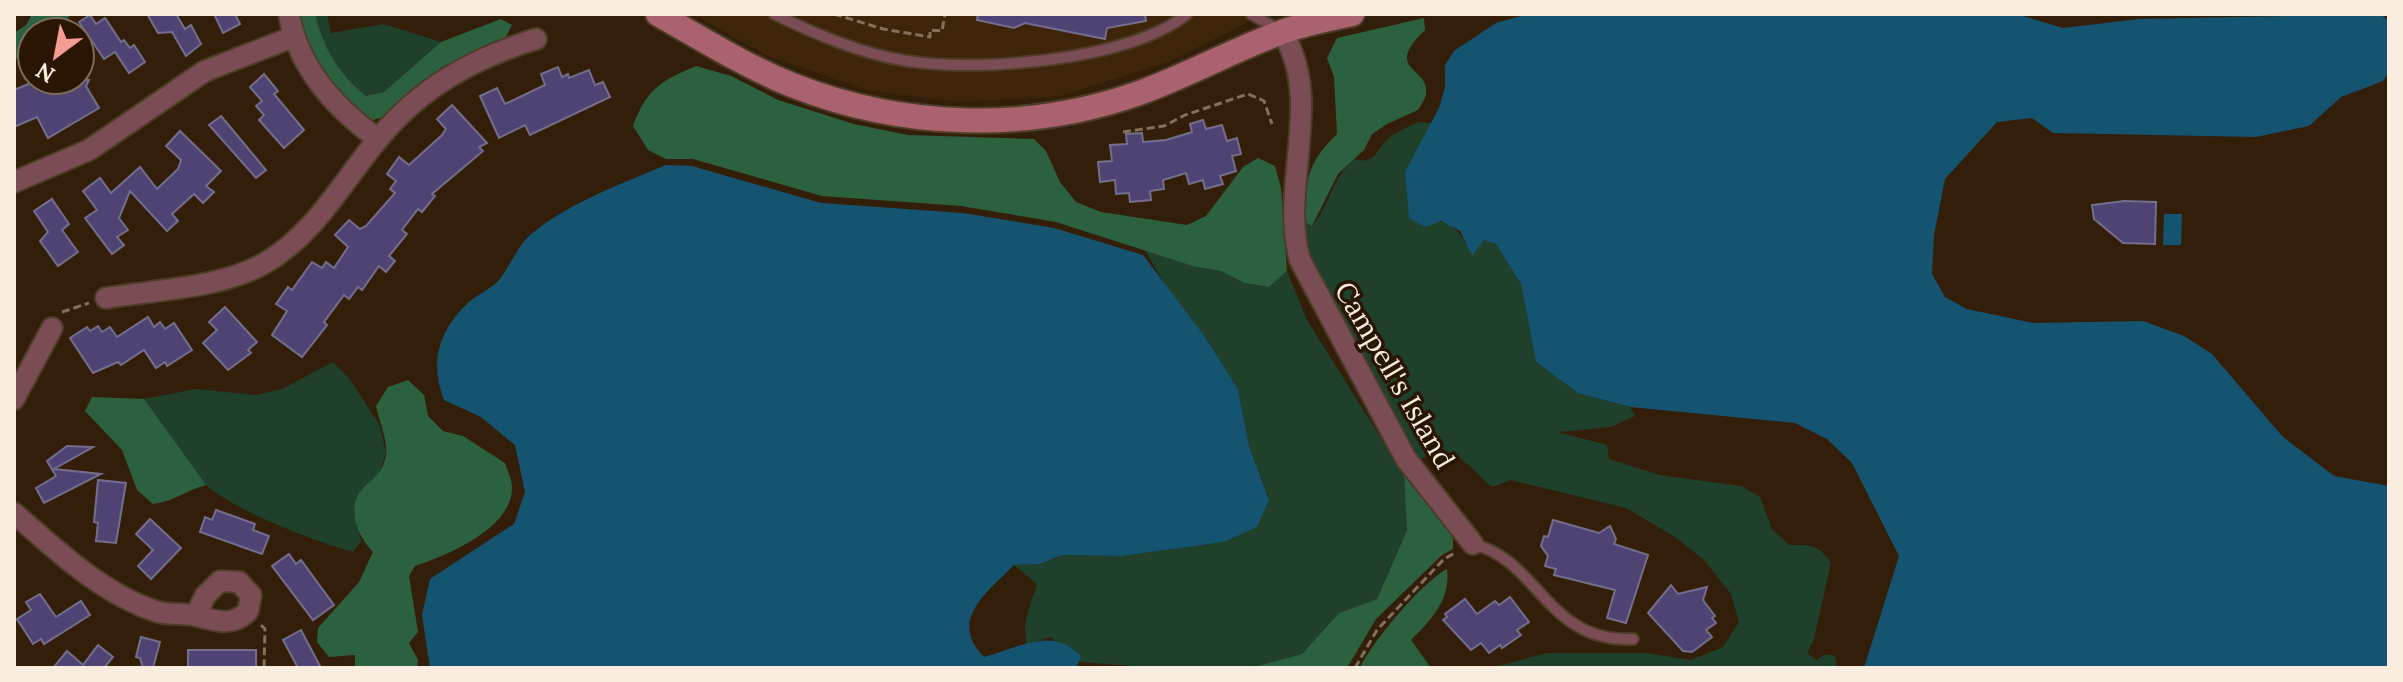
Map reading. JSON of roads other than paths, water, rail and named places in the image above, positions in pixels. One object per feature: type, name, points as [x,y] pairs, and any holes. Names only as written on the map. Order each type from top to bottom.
[{"type":"main road","points":[[658,14],[791,85],[867,108],[946,120],[1026,118],[1104,104],[1195,71],[1278,23],[1352,14]]},
{"type":"street","points":[[289,14],[293,37],[309,70],[331,99],[378,139]]},
{"type":"street","name":"Campell's Island","points":[[1278,23],[1295,52],[1301,103],[1292,234],[1300,260],[1406,459],[1473,544]]},
{"type":"street","points":[[14,182],[89,150],[205,71],[293,37]]},
{"type":"street","points":[[106,298],[220,281],[267,262],[323,211],[400,115],[472,62],[536,39]]},
{"type":"street","points":[[14,399],[44,349],[52,328]]},
{"type":"street","points":[[14,513],[62,556],[123,596],[157,612],[176,616],[196,615],[210,622],[239,619],[248,611],[252,601],[248,589],[228,580],[212,588],[196,615]]},
{"type":"lane","points":[[774,14],[824,37],[871,52],[906,61],[943,64],[1040,61],[1086,53],[1167,27],[1187,14]]},
{"type":"lane","points":[[1251,14],[1278,23]]},
{"type":"lane","name":"Campell's Island","points":[[1473,544],[1492,549],[1553,608],[1585,633],[1609,640],[1633,639]]},
{"type":"water","points":[[1528,14],[2016,14],[2063,28],[2139,19],[2380,14],[2389,21],[2389,72],[2383,81],[2341,97],[2309,126],[2256,137],[2053,133],[2032,118],[1997,122],[1945,179],[1934,235],[1932,274],[1945,297],[1967,309],[2033,323],[2143,321],[2184,336],[2212,354],[2283,437],[2334,476],[2389,486],[2389,668],[1864,668],[1899,556],[1852,463],[1827,439],[1795,423],[1630,407],[1578,393],[1536,362],[1521,284],[1496,244],[1484,240],[1472,256],[1460,231],[1441,221],[1425,227],[1409,218],[1405,172],[1439,108],[1445,87],[1445,65],[1454,51],[1496,23]]},
{"type":"water","points":[[666,165],[692,166],[821,203],[963,213],[1054,228],[1143,255],[1203,334],[1238,389],[1249,446],[1269,500],[1257,527],[1224,542],[1122,556],[1061,555],[1040,564],[1014,565],[975,607],[969,631],[974,644],[984,657],[1035,642],[1059,642],[1081,657],[1076,668],[430,668],[422,615],[430,579],[514,524],[525,492],[515,445],[481,417],[444,400],[437,360],[444,335],[469,302],[499,280],[530,235],[578,204]]},
{"type":"water","points":[[2164,214],[2182,214],[2181,245],[2163,245]]}]
